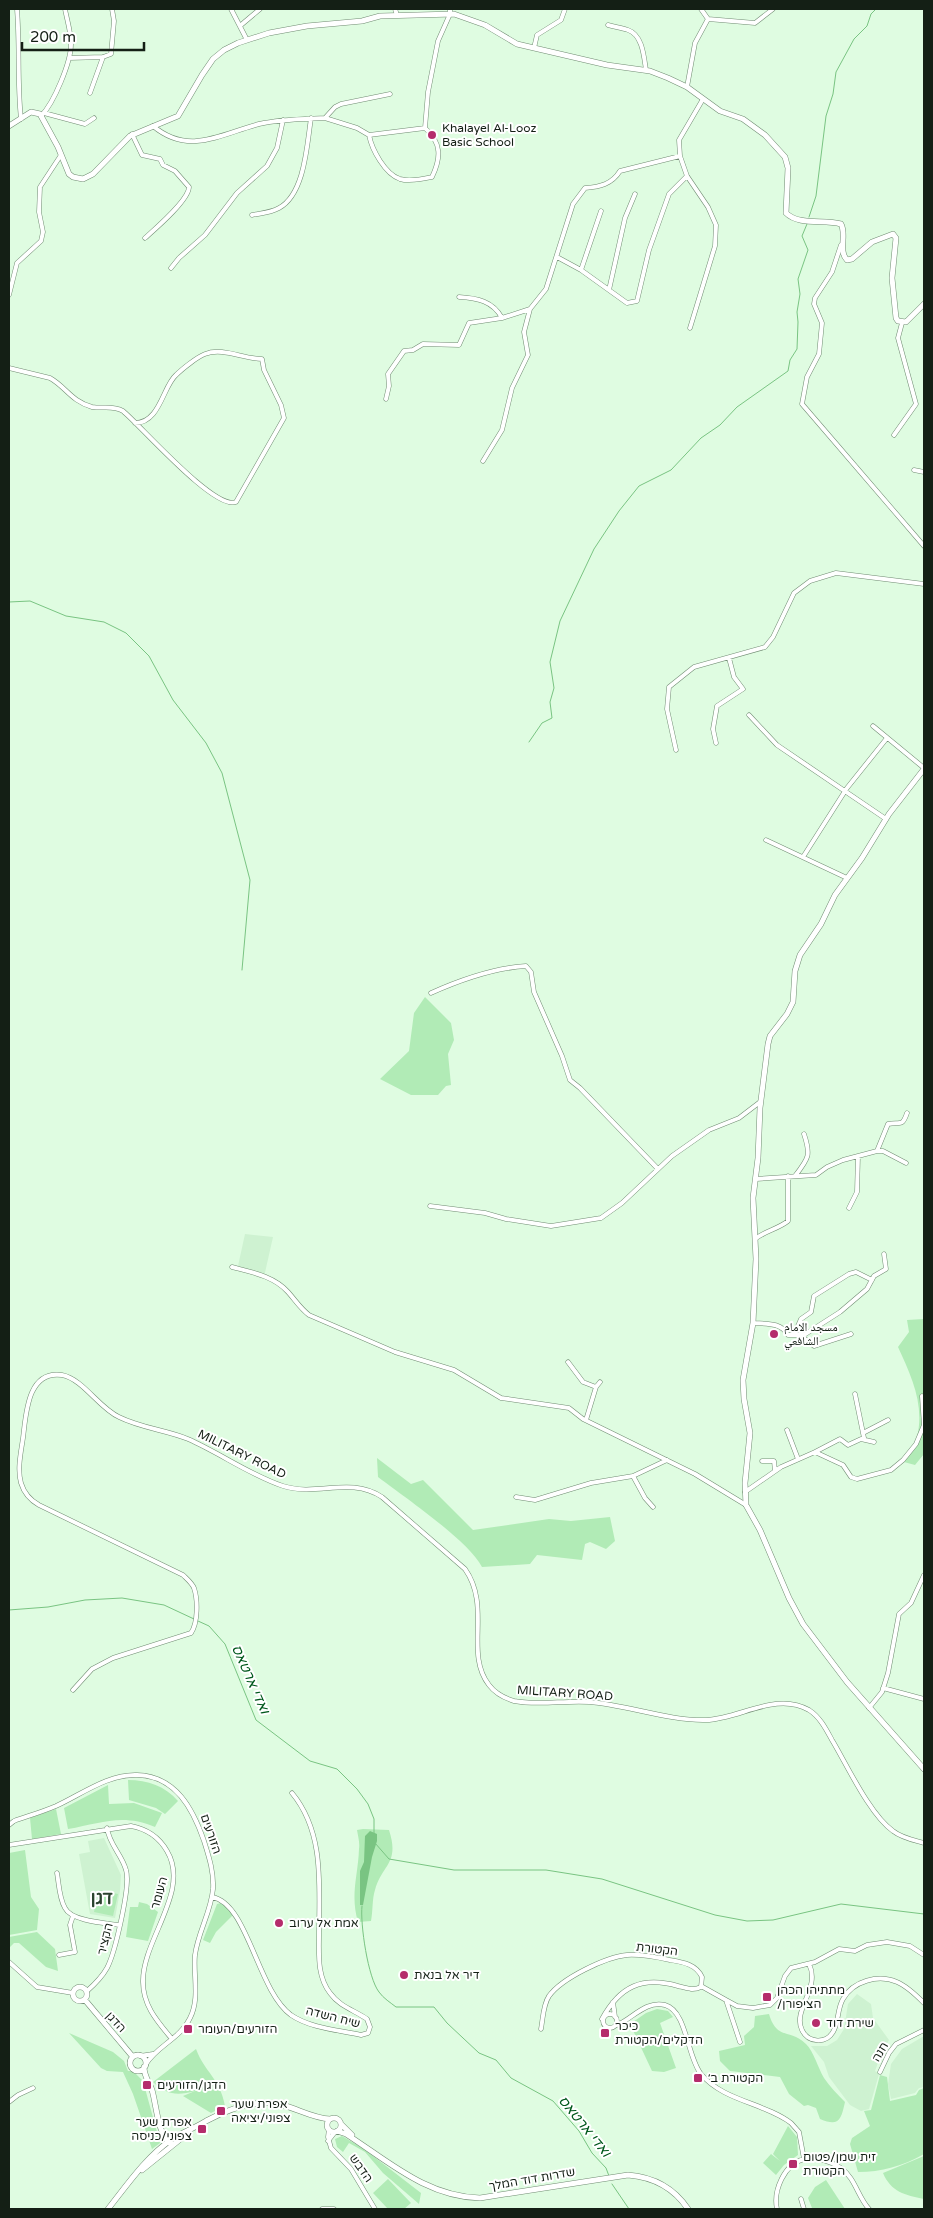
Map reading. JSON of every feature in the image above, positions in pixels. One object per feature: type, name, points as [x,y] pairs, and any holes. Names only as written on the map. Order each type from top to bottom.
[{"type":"street","points":[[17,9],[18,88],[21,119]]},
{"type":"street","points":[[43,115],[49,108],[69,58],[71,43],[65,9]]},
{"type":"street","points":[[69,58],[111,54],[114,21],[112,9]]},
{"type":"street","points":[[231,9],[241,25],[247,40]]},
{"type":"street","points":[[241,25],[260,9]]},
{"type":"street","points":[[395,9],[397,15]]},
{"type":"street","points":[[534,48],[538,36],[561,20],[565,9]]},
{"type":"street","points":[[701,9],[708,19]]},
{"type":"street","points":[[708,19],[755,23],[772,9]]},
{"type":"street","points":[[43,115],[69,174],[78,179],[88,178],[132,134],[178,116],[213,59],[224,50],[247,40],[307,26],[362,21],[380,16],[450,11],[474,20],[509,41],[607,65],[646,70],[687,87],[720,111],[743,119],[751,124],[781,151],[788,168],[786,213],[789,216],[810,221],[841,224],[843,230],[842,240],[832,272],[815,298],[814,304],[822,323],[819,354],[807,377],[802,404],[924,546]]},
{"type":"street","points":[[425,128],[428,92],[438,41],[450,11]]},
{"type":"street","points":[[687,87],[694,43],[708,19]]},
{"type":"street","points":[[608,25],[628,30],[636,35],[643,51],[646,70]]},
{"type":"street","points":[[90,93],[103,56]]},
{"type":"street","points":[[325,118],[334,107],[341,104],[390,94]]},
{"type":"street","points":[[690,328],[715,246],[716,224],[708,207],[687,176],[680,156],[679,140],[703,99]]},
{"type":"street","points":[[9,126],[34,112],[85,124],[94,118]]},
{"type":"street","points":[[153,126],[166,136],[200,142],[260,124],[311,118],[325,118],[357,128],[368,135],[425,128],[436,138],[438,160],[432,178],[420,180],[401,179],[388,170],[372,150],[368,135]]},
{"type":"street","points":[[252,214],[268,212],[281,207],[296,190],[307,148],[311,118]]},
{"type":"street","points":[[171,268],[179,258],[205,235],[237,193],[266,166],[277,148],[283,120]]},
{"type":"street","points":[[132,134],[142,155],[160,159],[163,165],[175,171],[189,187],[189,192],[180,203],[144,238]]},
{"type":"street","points":[[9,295],[20,258],[36,247],[41,241],[43,232],[39,192],[43,182],[62,155]]},
{"type":"street","points":[[483,461],[502,430],[512,388],[528,355],[524,332],[530,309],[546,289],[573,204],[585,188],[599,187],[615,180],[620,171],[680,156]]},
{"type":"street","points":[[557,256],[627,302],[637,302],[642,274],[669,194],[687,176]]},
{"type":"street","points":[[608,290],[625,218],[635,194]]},
{"type":"street","points":[[581,270],[602,212]]},
{"type":"street","points":[[842,240],[844,257],[849,260],[872,242],[890,234],[894,235],[896,238],[892,289],[896,318],[902,323]]},
{"type":"street","points":[[459,297],[480,299],[498,309],[502,318]]},
{"type":"street","points":[[894,435],[916,404],[898,338],[902,323],[910,319],[924,304]]},
{"type":"street","points":[[386,399],[389,386],[388,374],[404,351],[413,350],[423,344],[459,345],[469,323],[502,318],[530,309]]},
{"type":"street","points":[[9,368],[50,378],[69,396],[92,407],[116,407],[135,422],[187,474],[211,494],[228,503],[236,502],[269,440],[282,424],[284,414],[264,370],[262,359],[233,353],[212,353],[203,355],[176,375],[166,395],[152,414],[142,422],[135,422]]},
{"type":"street","points":[[914,470],[924,472]]},
{"type":"street","points":[[676,750],[667,708],[669,687],[694,667],[765,647],[773,637],[794,593],[810,581],[836,573],[924,584]]},
{"type":"street","points":[[716,743],[713,729],[717,706],[743,689],[734,677],[729,658]]},
{"type":"street","points":[[749,715],[777,745],[886,819]]},
{"type":"street","points":[[873,726],[924,769],[886,819],[834,895],[821,924],[797,963],[792,1002],[787,1014],[770,1036],[768,1044],[760,1102],[756,1179],[753,1198],[755,1239],[753,1323],[743,1380],[744,1399],[750,1432],[745,1492],[746,1505],[760,1530],[788,1598],[803,1624],[821,1650],[869,1708],[924,1769]]},
{"type":"street","points":[[803,858],[845,790],[887,738]]},
{"type":"street","points":[[919,776],[924,779]]},
{"type":"street","points":[[766,840],[847,878]]},
{"type":"street","points":[[430,993],[455,982],[526,966],[532,972],[534,992],[562,1056],[570,1080],[658,1169]]},
{"type":"street","points":[[430,1206],[486,1213],[506,1219],[550,1226],[601,1218],[622,1203],[672,1156],[709,1130],[739,1118],[760,1102]]},
{"type":"street","points":[[876,1151],[888,1124],[899,1124],[904,1121],[907,1112]]},
{"type":"street","points":[[795,1176],[808,1159],[809,1150],[804,1134]]},
{"type":"street","points":[[756,1179],[816,1175],[827,1167],[876,1151],[883,1151],[906,1163]]},
{"type":"street","points":[[848,1208],[856,1192],[858,1156]]},
{"type":"street","points":[[755,1239],[764,1232],[781,1226],[788,1221],[788,1176]]},
{"type":"street","points":[[753,1323],[779,1326],[788,1335],[804,1335],[840,1312],[867,1289],[874,1276],[886,1270],[884,1254]]},
{"type":"street","points":[[232,1267],[266,1277],[288,1291],[298,1307],[309,1315],[394,1352],[454,1370],[501,1398],[569,1408],[586,1420],[667,1460],[746,1505]]},
{"type":"street","points":[[794,1335],[801,1319],[811,1312],[814,1296],[849,1274],[856,1272],[872,1280]]},
{"type":"street","points":[[800,1335],[814,1346],[851,1334]]},
{"type":"street","points":[[568,1362],[583,1382],[596,1388]]},
{"type":"street","name":"MILITARY ROAD","points":[[73,1690],[92,1669],[113,1658],[191,1634],[194,1629],[196,1606],[194,1588],[183,1575],[39,1506],[26,1495],[19,1476],[28,1401],[39,1382],[54,1375],[62,1375],[76,1381],[118,1417],[186,1439],[283,1486],[315,1490],[356,1486],[373,1491],[382,1497],[465,1569],[471,1577],[478,1597],[478,1652],[481,1671],[490,1686],[505,1698],[537,1704],[589,1702],[706,1720],[779,1703],[796,1705],[811,1712],[823,1725],[870,1805],[884,1824],[903,1837],[924,1843]]},
{"type":"street","points":[[586,1420],[596,1388],[600,1382]]},
{"type":"street","points":[[855,1394],[864,1438]]},
{"type":"street","points":[[815,1452],[843,1465],[851,1477],[857,1479],[891,1470],[903,1460],[916,1444],[924,1426],[922,1396],[924,1398]]},
{"type":"street","points":[[863,1433],[888,1420]]},
{"type":"street","points":[[787,1430],[798,1459]]},
{"type":"street","points":[[745,1492],[775,1471],[840,1439],[848,1445],[864,1438],[874,1442]]},
{"type":"street","points":[[516,1497],[535,1500],[591,1484],[633,1476],[667,1460]]},
{"type":"street","points":[[762,1461],[774,1461],[775,1471]]},
{"type":"street","points":[[633,1476],[645,1498],[653,1507]]},
{"type":"street","points":[[869,1708],[883,1688],[888,1673],[900,1614],[911,1603],[924,1574]]},
{"type":"street","points":[[883,1688],[924,1698]]},
{"type":"street","name":"הזורעים","points":[[9,1825],[55,1806],[115,1777],[138,1775],[160,1780],[169,1785],[186,1800],[197,1820],[210,1861],[213,1882],[212,1897],[196,1950],[193,2010],[187,2024],[155,2053],[145,2066]]},
{"type":"street","name":"שיח השדה","points":[[212,1897],[224,1901],[234,1911],[269,1988],[286,2010],[309,2023],[361,2035],[368,2033],[370,2026],[367,2019],[347,2009],[335,2000],[322,1976],[319,1958],[318,1855],[308,1817],[292,1793]]},
{"type":"street","name":"העומר","points":[[9,1845],[107,1828],[131,1826],[150,1833],[165,1846],[173,1864],[174,1883],[146,1960],[142,1980],[149,2008],[172,2039]]},
{"type":"street","name":"הקציר","points":[[86,1990],[98,1980],[108,1967],[119,1925],[128,1877],[126,1868],[110,1839],[107,1828]]},
{"type":"street","points":[[57,1874],[64,1906],[72,1916],[119,1925]]},
{"type":"street","points":[[59,1955],[75,1952],[70,1924],[72,1916]]},
{"type":"street","points":[[636,2013],[617,2025],[606,2027],[602,2023],[602,2018],[617,1996],[645,1982],[660,1982],[692,1990],[701,1986],[737,2006],[753,2008],[770,2005],[777,1998],[785,1976],[791,1968],[809,1964],[839,1949],[855,1951],[867,1945],[880,1942],[903,1944],[924,1955]]},
{"type":"street","name":"הקטורת","points":[[541,2029],[544,2006],[553,1991],[574,1976],[614,1957],[642,1956],[686,1963],[695,1967],[700,1973],[703,1980],[701,1986]]},
{"type":"street","points":[[9,1962],[37,1987],[73,1993]]},
{"type":"street","points":[[809,1964],[811,1986],[800,2022],[802,2031],[811,2040],[819,2040],[830,2036],[835,2028],[843,1998],[851,1989],[862,1982],[877,1979],[897,1982],[909,1989],[924,2003]]},
{"type":"street","points":[[79,1987],[86,1990],[88,1995],[85,2000],[76,2000],[73,1993],[79,1987]]},
{"type":"street","points":[[617,1996],[613,2005],[619,2021],[617,2025]]},
{"type":"street","name":"הדגן","points":[[85,2000],[133,2057]]},
{"type":"street","points":[[726,2000],[740,2042]]},
{"type":"street","points":[[602,2018],[608,2015],[625,2018],[654,2005],[665,2005],[671,2008],[679,2017],[696,2066],[705,2078],[722,2090],[791,2123],[799,2132],[804,2159]]},
{"type":"street","name":"חנה","points":[[880,2072],[889,2053],[896,2044],[924,2030]]},
{"type":"street","points":[[146,2078],[131,2065],[133,2057],[149,2056],[155,2053]]},
{"type":"street","points":[[140,2056],[145,2060],[146,2078],[152,2090],[160,2124],[170,2142]]},
{"type":"street","points":[[136,2070],[145,2066]]},
{"type":"street","points":[[9,2102],[18,2095],[33,2088]]},
{"type":"street","points":[[108,2209],[147,2161],[170,2142],[233,2109],[258,2103],[284,2105],[317,2118],[330,2119],[328,2141]]},
{"type":"street","points":[[317,2118],[328,2128]]},
{"type":"street","name":"שדרות דוד המלך","points":[[330,2119],[338,2119],[342,2125],[378,2155]]},
{"type":"street","points":[[328,2141],[342,2125]]},
{"type":"street","name":"שדרות דוד המלך","points":[[328,2128],[346,2134],[424,2185],[448,2194],[480,2198],[610,2176],[645,2176],[655,2180],[680,2199],[688,2209]]},
{"type":"street","name":"הדבש","points":[[328,2141],[331,2148],[354,2174],[375,2209]]},
{"type":"street","points":[[777,2209],[776,2194],[783,2178],[788,2170],[804,2159],[828,2161],[842,2169],[869,2209]]},
{"type":"street","points":[[801,2199],[804,2209]]},
{"type":"street","points":[[322,2209],[334,2209]]},
{"type":"shaded area","points":[[425,997],[451,1023],[454,1040],[448,1054],[451,1085],[446,1086],[438,1095],[411,1095],[380,1079],[409,1051],[414,1013]]},
{"type":"shaded area","points":[[245,1234],[273,1237],[264,1277],[238,1266]]},
{"type":"shaded area","points":[[924,1319],[924,1454],[915,1465],[904,1462],[917,1437],[919,1425],[918,1402],[908,1368],[898,1347],[909,1332],[907,1320]]},
{"type":"shaded area","points":[[377,1458],[411,1484],[423,1480],[473,1530],[549,1519],[571,1521],[610,1517],[615,1541],[606,1549],[590,1542],[585,1544],[582,1560],[537,1555],[530,1564],[482,1567],[464,1544],[419,1507],[378,1477]]},
{"type":"shaded area","points":[[128,1780],[156,1785],[168,1791],[178,1801],[165,1814],[156,1808],[129,1800]]},
{"type":"shaded area","points":[[108,1785],[109,1804],[134,1803],[162,1813],[155,1827],[122,1820],[68,1829],[64,1808]]},
{"type":"shaded area","points":[[56,1809],[61,1834],[32,1839],[30,1818]]},
{"type":"shaded area","points":[[357,1830],[389,1830],[392,1850],[389,1863],[375,1890],[371,1921],[358,1922],[355,1903],[359,1847]]},
{"type":"shaded area","points":[[370,1831],[377,1834],[377,1841],[363,1905],[360,1905],[360,1871],[364,1862],[365,1836]]},
{"type":"shaded area","points":[[104,1838],[121,1875],[115,1918],[90,1914],[79,1854],[90,1852],[88,1841]]},
{"type":"shaded area","points":[[25,1850],[31,1897],[39,1909],[37,1930],[9,1935],[9,1853]]},
{"type":"shaded area","points":[[99,1890],[118,1894],[113,1916],[94,1912]]},
{"type":"shaded area","points":[[139,1902],[147,1904],[158,1912],[148,1941],[126,1937],[130,1907],[138,1907]]},
{"type":"shaded area","points":[[221,1903],[234,1914],[216,1932],[210,1943],[203,1940],[217,1904]]},
{"type":"shaded area","points":[[37,1932],[55,1949],[58,1971],[46,1967],[19,1943],[14,1943],[9,1948],[9,1937]]},
{"type":"shaded area","points":[[857,1994],[871,2004],[873,2018],[889,2040],[875,2071],[879,2074],[869,2109],[861,2111],[850,2105],[829,2077],[824,2062],[811,2046],[827,2046],[837,2040],[844,2029],[848,2004]]},
{"type":"shaded area","points":[[657,2009],[668,2011],[673,2017],[660,2023],[676,2068],[664,2072],[652,2071],[630,2024],[646,2013]]},
{"type":"shaded area","points":[[769,2014],[776,2028],[795,2036],[806,2044],[824,2078],[845,2102],[840,2117],[835,2122],[820,2119],[816,2108],[808,2105],[804,2106],[789,2094],[780,2077],[730,2071],[720,2061],[719,2051],[745,2045],[744,2036],[754,2027],[755,2016]]},
{"type":"shaded area","points":[[69,2033],[113,2052],[124,2061],[128,2071],[133,2071],[143,2081],[160,2143],[152,2149],[133,2094],[123,2072],[107,2071],[101,2068]]},
{"type":"shaded area","points":[[924,2036],[924,2087],[919,2088],[915,2093],[891,2099],[888,2084],[891,2064],[902,2049]]},
{"type":"shaded area","points":[[196,2049],[223,2096],[225,2106],[211,2113],[183,2096],[195,2091],[183,2094],[172,2093],[163,2090],[153,2082]]},
{"type":"shaded area","points":[[880,2075],[887,2077],[890,2101],[916,2095],[919,2090],[924,2088],[924,2154],[892,2167],[858,2172],[850,2144],[852,2138],[870,2126],[864,2111],[871,2110]]},
{"type":"shaded area","points":[[788,2126],[797,2137],[798,2155],[784,2165],[776,2175],[763,2163],[771,2154],[780,2161],[773,2154]]},
{"type":"shaded area","points":[[342,2136],[364,2149],[421,2193],[419,2204],[383,2173],[365,2152],[349,2143],[343,2152],[337,2147],[335,2139]]},
{"type":"shaded area","points":[[924,2156],[924,2199],[899,2192],[890,2185],[883,2173]]},
{"type":"shaded area","points":[[388,2179],[411,2203],[404,2209],[388,2209],[373,2193]]},
{"type":"shaded area","points":[[826,2180],[845,2209],[812,2208],[808,2198],[815,2187]]},
{"type":"waterway","points":[[809,217],[816,196],[826,116],[833,94],[836,72],[854,39],[867,26],[871,14],[876,9]]},
{"type":"waterway","points":[[529,742],[542,723],[552,718],[550,702],[554,688],[550,662],[560,621],[594,549],[619,511],[639,486],[671,470],[701,438],[720,425],[737,407],[788,371],[790,360],[797,349],[797,312],[800,294],[798,279],[808,250],[802,236],[807,224]]},
{"type":"waterway","points":[[9,602],[30,601],[66,616],[104,622],[126,633],[149,656],[173,700],[206,743],[222,773],[250,880],[242,970]]},
{"type":"waterway","name":"ואדי ארטאס","points":[[9,1610],[48,1607],[85,1600],[122,1598],[164,1605],[194,1619]]},
{"type":"waterway","name":"ואדי ארטאס","points":[[198,1621],[209,1626],[225,1644],[256,1720],[310,1761],[337,1769],[357,1789],[368,1804],[374,1819],[374,1833]]},
{"type":"waterway","points":[[375,1843],[389,1859],[454,1870],[546,1870],[602,1879],[715,1915],[747,1921],[773,1920],[841,1904],[924,1914]]},
{"type":"waterway","name":"ואדי ארטאס","points":[[362,1906],[368,1963],[375,1985],[381,1994],[396,2007],[434,2007],[447,2023],[479,2053],[496,2060],[511,2078],[553,2101],[579,2131],[592,2153],[606,2168],[609,2176]]},
{"type":"waterway","points":[[612,2184],[629,2209]]},
{"type":"place","name":"Khalayel Al-Looz Basic School","points":[[432,135]]},
{"type":"place","name":"مسجد الامام الشافعي","points":[[774,1334]]},
{"type":"place","name":"אמת אל ערוב","points":[[279,1923]]},
{"type":"place","name":"דיר אל בנאת","points":[[404,1975]]},
{"type":"place","name":"מתתיהו הכהן /הציפורן","points":[[767,1997]]},
{"type":"place","name":"שירת דוד","points":[[816,2023]]},
{"type":"place","name":"הזורעים/העומר","points":[[188,2029]]},
{"type":"place","name":"כיכר הדקלים/הקטורת","points":[[605,2033]]},
{"type":"place","name":"הקטורת ב׳","points":[[698,2078]]},
{"type":"place","name":"הדגן/הזורעים","points":[[147,2085]]},
{"type":"place","name":"אפרת שער צפוני/יציאה","points":[[221,2111]]},
{"type":"place","name":"אפרת שער צפוני/כניסה","points":[[202,2129]]},
{"type":"place","name":"זית שמן/פטום הקטורת","points":[[793,2164]]},
{"type":"district","name":"דגן","points":[[102,1898]]}]
